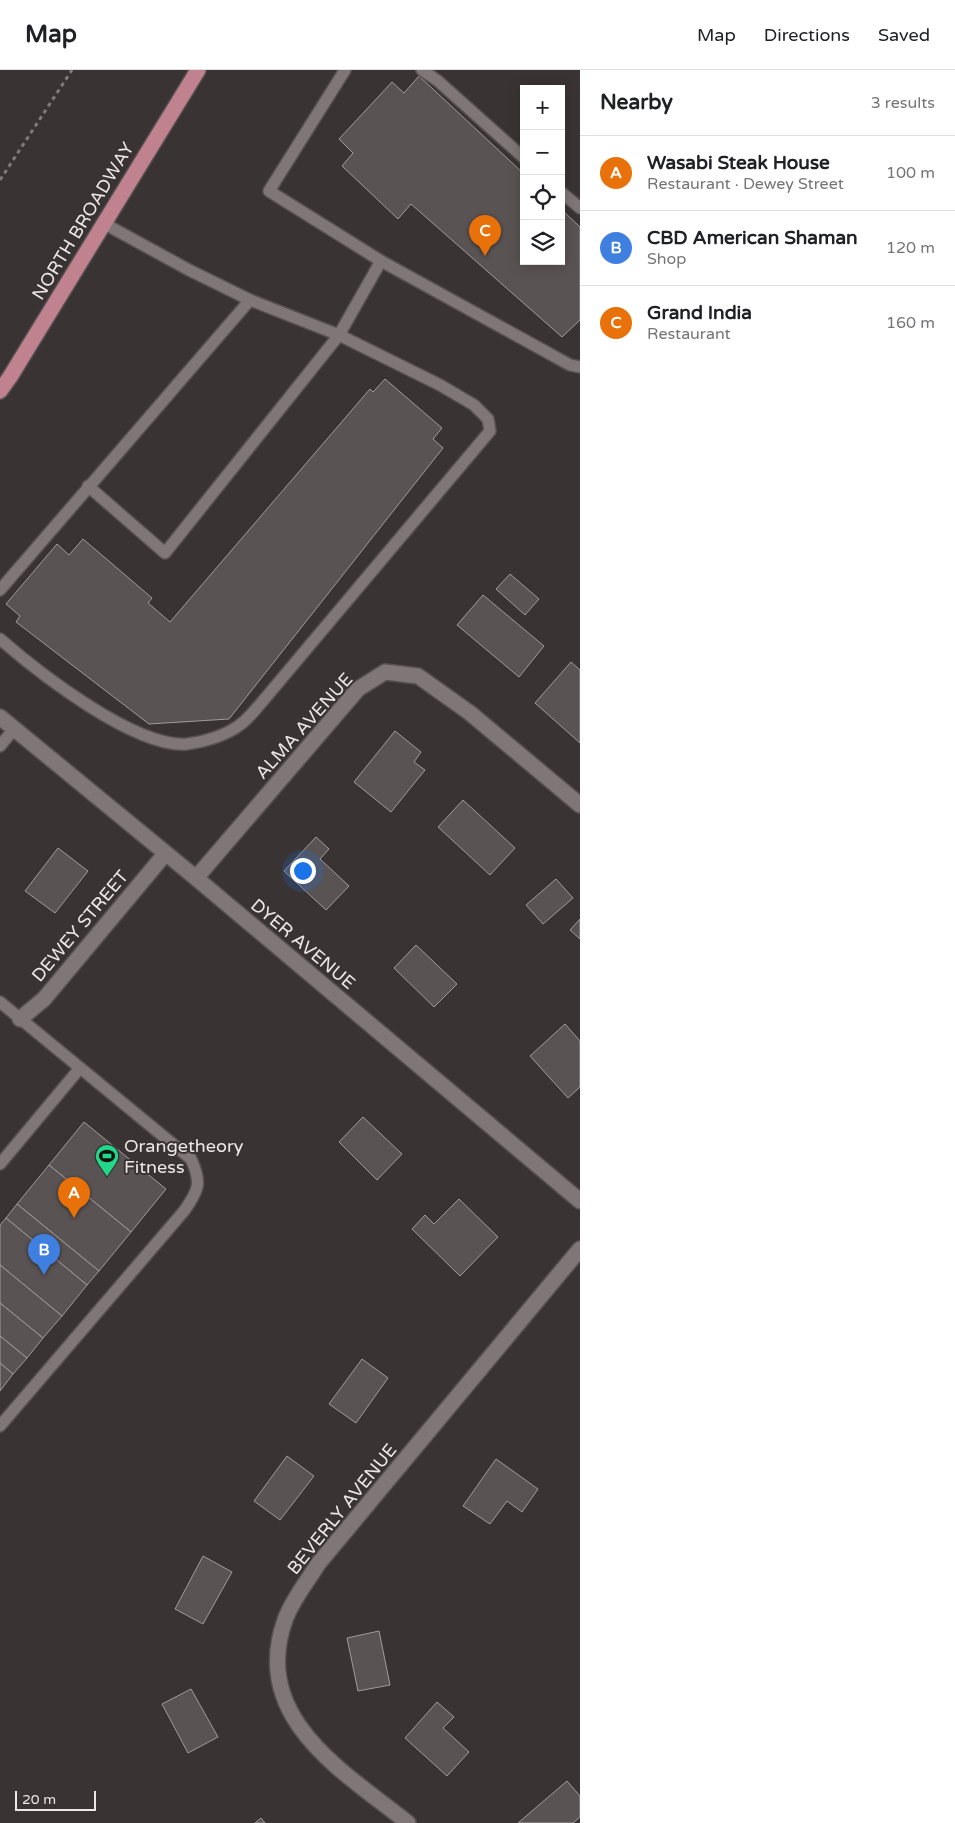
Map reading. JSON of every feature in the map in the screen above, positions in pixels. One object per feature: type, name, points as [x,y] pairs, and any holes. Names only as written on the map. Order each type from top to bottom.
[{"type":"main road","name":"NORTH BROADWAY","points":[[0,392],[16,369],[198,70]]},
{"type":"street","name":"ALMA AVENUE","points":[[196,878],[353,694],[385,672],[418,676],[470,713],[580,805]]},
{"type":"street","name":"DYER AVENUE","points":[[0,717],[196,878],[580,1201]]},
{"type":"street","name":"DEWEY STREET","points":[[20,1019],[44,999],[165,854]]},
{"type":"street","name":"BEVERLY AVENUE","points":[[408,1823],[329,1760],[307,1738],[289,1712],[278,1682],[277,1650],[285,1618],[318,1564],[580,1248]]},
{"type":"lane","points":[[345,70],[269,191],[381,261],[570,365],[580,367]]},
{"type":"lane","points":[[422,70],[438,81],[520,154]]},
{"type":"lane","points":[[565,195],[580,208]]},
{"type":"lane","points":[[0,639],[21,658],[87,705],[124,727],[159,741],[187,744],[218,737],[241,725],[269,695],[490,431],[488,419],[474,405],[440,385],[339,335],[250,300],[103,224]]},
{"type":"lane","points":[[88,486],[165,553],[339,335],[381,261]]},
{"type":"lane","points":[[0,590],[250,300]]},
{"type":"lane","points":[[0,746],[14,728]]},
{"type":"lane","points":[[0,1002],[191,1158],[198,1174],[197,1190],[184,1211],[0,1426]]},
{"type":"lane","points":[[0,1164],[80,1068]]},
{"type":"path","points":[[0,180],[72,70]]},
{"type":"building","points":[[419,76],[520,170],[520,265],[565,265],[565,213],[580,227],[580,320],[562,337],[411,204],[398,219],[342,166],[353,153],[339,139],[392,82],[404,93]]},
{"type":"building","points":[[385,379],[442,428],[433,439],[443,448],[229,719],[149,724],[16,622],[20,616],[6,604],[57,544],[69,555],[83,539],[152,598],[148,603],[170,622],[370,389],[373,392]]},
{"type":"building","points":[[510,574],[539,599],[525,615],[496,589]]},
{"type":"building","points":[[483,595],[544,646],[519,677],[457,625]]},
{"type":"building","points":[[571,662],[580,670],[580,743],[535,703]]},
{"type":"building","points":[[395,731],[421,752],[414,762],[425,770],[391,812],[354,782]]},
{"type":"building","points":[[463,800],[515,848],[490,875],[438,827]]},
{"type":"building","points":[[316,837],[329,849],[320,859],[349,886],[326,910],[284,871]]},
{"type":"building","points":[[58,848],[88,871],[55,913],[25,891]]},
{"type":"building","points":[[556,879],[573,898],[543,924],[526,905]]},
{"type":"building","points":[[580,919],[580,939],[570,930]]},
{"type":"building","points":[[416,945],[457,984],[434,1007],[394,968]]},
{"type":"building","points":[[565,1024],[580,1041],[580,1087],[568,1098],[530,1056]]},
{"type":"building","points":[[363,1117],[402,1154],[377,1180],[339,1142]]},
{"type":"building","name":"Orangetheory Fitness","points":[[84,1122],[166,1189],[131,1232],[49,1165]]},
{"type":"building","points":[[49,1165],[131,1232],[99,1271],[17,1204]]},
{"type":"building","points":[[459,1199],[498,1237],[460,1276],[412,1229],[425,1215],[434,1224]]},
{"type":"building","points":[[17,1204],[99,1271],[87,1285],[6,1218]]},
{"type":"building","points":[[6,1218],[87,1285],[62,1316],[0,1265],[0,1225]]},
{"type":"building","points":[[0,1265],[62,1316],[43,1338],[0,1303]]},
{"type":"building","points":[[0,1303],[43,1338],[27,1358],[0,1336]]},
{"type":"building","points":[[0,1336],[27,1358],[13,1374],[0,1363]]},
{"type":"building","points":[[362,1359],[388,1378],[356,1423],[329,1404]]},
{"type":"building","points":[[0,1363],[13,1374],[0,1391]]},
{"type":"building","points":[[287,1456],[314,1476],[280,1520],[254,1501]]},
{"type":"building","points":[[496,1459],[538,1489],[522,1512],[507,1501],[490,1524],[463,1506]]},
{"type":"building","points":[[203,1556],[232,1572],[203,1624],[175,1609]]},
{"type":"building","points":[[379,1631],[390,1685],[358,1691],[347,1638]]},
{"type":"building","points":[[191,1689],[218,1737],[188,1753],[162,1704]]},
{"type":"building","points":[[437,1702],[454,1717],[443,1728],[469,1752],[447,1776],[405,1738]]},
{"type":"building","points":[[567,1781],[580,1796],[580,1817],[573,1823],[518,1823]]},
{"type":"building","points":[[261,1818],[265,1823],[255,1823]]},
{"type":"place","name":"Grand India","points":[[485,256]]},
{"type":"place","name":"Orangetheory Fitness","points":[[107,1177]]},
{"type":"place","name":"Wasabi Steak House","points":[[74,1218]]},
{"type":"place","name":"CBD American Shaman","points":[[44,1275]]}]
